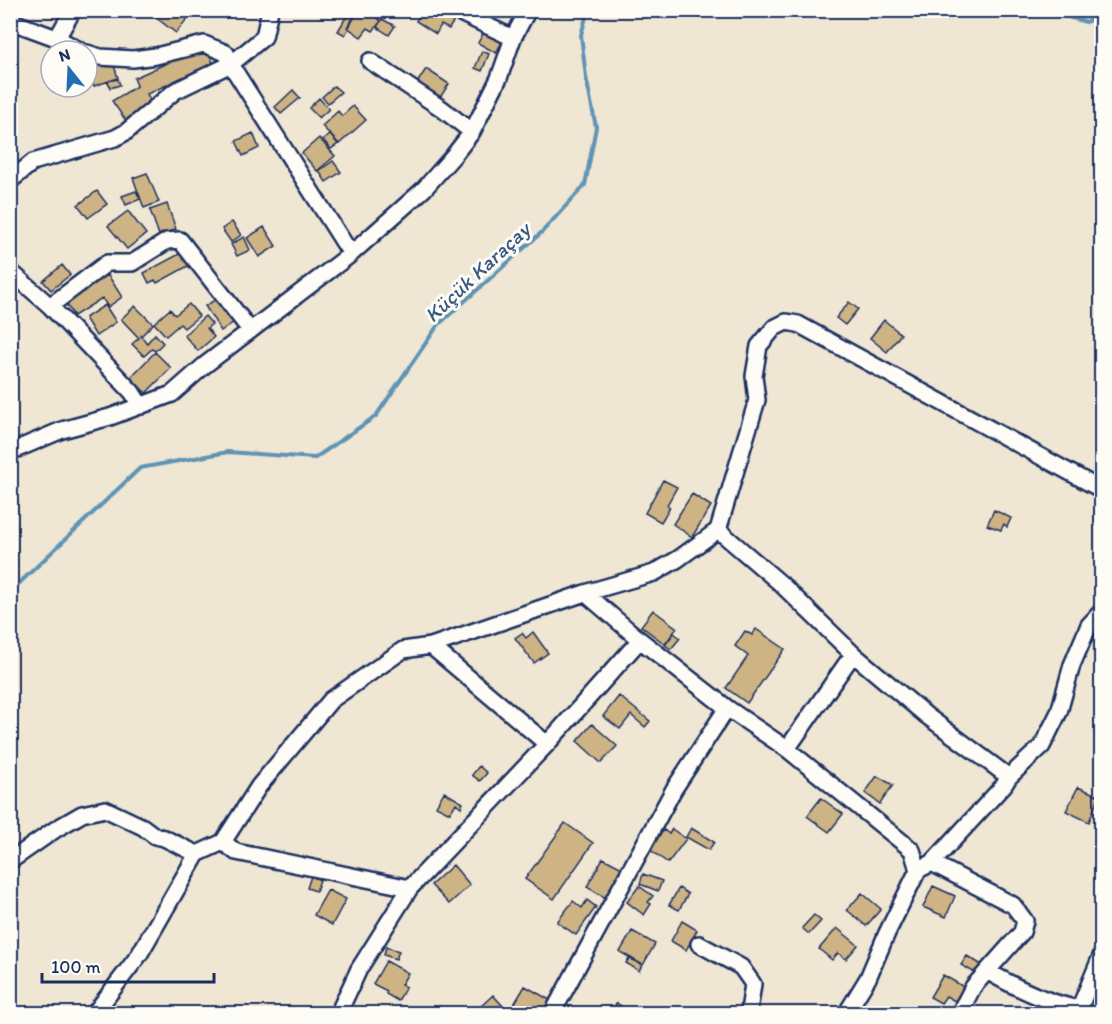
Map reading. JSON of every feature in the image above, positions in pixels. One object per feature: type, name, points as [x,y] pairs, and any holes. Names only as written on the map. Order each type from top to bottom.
[{"type":"street","points":[[10,21],[57,38],[73,10]]},
{"type":"street","points":[[10,181],[33,162],[115,138],[126,132],[175,91],[231,64],[264,37],[270,10]]},
{"type":"street","points":[[454,10],[513,38]]},
{"type":"street","points":[[10,452],[62,430],[110,417],[172,394],[205,365],[351,254],[423,189],[472,132],[499,78],[513,38],[528,10]]},
{"type":"street","points":[[99,57],[133,59],[156,56],[204,44],[226,53],[351,254]]},
{"type":"street","points":[[370,61],[441,108],[472,132]]},
{"type":"street","points":[[50,306],[107,263],[132,263],[167,241],[180,240],[250,330]]},
{"type":"street","points":[[10,271],[50,306],[132,392],[141,406]]},
{"type":"street","points":[[94,1014],[139,955],[196,854],[223,842],[259,786],[331,700],[403,650],[431,646],[585,592],[654,573],[718,530],[757,400],[754,376],[759,346],[774,328],[786,322],[798,324],[1101,490]]},
{"type":"street","points":[[718,530],[780,584],[853,654],[927,716],[1009,777]]},
{"type":"street","points":[[585,592],[640,640],[727,708],[787,749],[912,850],[925,866],[1012,905],[1025,921],[1022,932],[973,987],[958,1014]]},
{"type":"street","points":[[846,1014],[868,978],[887,933],[925,866],[1009,777],[1042,746],[1059,712],[1072,665],[1089,624],[1101,611]]},
{"type":"street","points":[[338,1014],[359,969],[410,888],[547,744],[640,640]]},
{"type":"street","points":[[431,646],[547,744]]},
{"type":"street","points":[[787,749],[853,654]]},
{"type":"street","points":[[552,1014],[674,789],[727,708]]},
{"type":"street","points":[[10,861],[82,814],[105,809],[143,827],[155,836],[196,854]]},
{"type":"street","points":[[223,842],[236,852],[410,888]]},
{"type":"street","points":[[699,944],[741,967],[747,975],[753,984],[747,1014]]},
{"type":"street","points":[[987,971],[1020,990],[1078,1011],[1101,954]]},
{"type":"building","points":[[152,10],[186,10],[191,14],[176,33],[150,13]]},
{"type":"building","points":[[359,10],[367,10],[381,21],[373,31],[368,28],[361,37],[347,27]]},
{"type":"building","points":[[422,10],[446,10],[456,17],[449,29],[441,25],[436,34],[416,21]]},
{"type":"building","points":[[349,12],[355,16],[345,35],[338,31]]},
{"type":"building","points":[[382,19],[395,26],[389,35],[377,27]]},
{"type":"building","points":[[485,30],[503,40],[496,53],[478,43]]},
{"type":"building","points":[[198,49],[210,54],[213,63],[147,94],[153,105],[129,125],[112,101],[137,86],[134,78]]},
{"type":"building","points":[[482,51],[489,54],[482,71],[475,68]]},
{"type":"building","points":[[112,59],[118,78],[99,84],[99,63]]},
{"type":"building","points":[[426,69],[449,84],[439,99],[417,83]]},
{"type":"building","points":[[118,79],[120,85],[110,88],[108,81]]},
{"type":"building","points":[[334,86],[341,92],[328,103],[322,97]]},
{"type":"building","points":[[293,90],[300,98],[281,114],[275,107]]},
{"type":"building","points":[[319,98],[329,109],[319,118],[309,108]]},
{"type":"building","points":[[353,106],[366,120],[339,144],[322,126],[338,111],[342,116]]},
{"type":"building","points":[[253,133],[259,148],[243,156],[236,141]]},
{"type":"building","points":[[330,135],[338,144],[331,149],[323,140]]},
{"type":"building","points":[[319,138],[335,156],[317,171],[302,153]]},
{"type":"building","points":[[333,161],[341,172],[326,182],[319,171]]},
{"type":"building","points":[[147,173],[159,202],[144,208],[133,178]]},
{"type":"building","points":[[97,191],[107,204],[88,218],[78,205]]},
{"type":"building","points":[[136,191],[140,199],[126,205],[122,196]]},
{"type":"building","points":[[167,204],[176,229],[159,235],[150,210]]},
{"type":"building","points":[[128,211],[146,234],[127,249],[108,226]]},
{"type":"building","points":[[232,222],[241,235],[231,242],[222,229]]},
{"type":"building","points":[[264,227],[276,246],[259,257],[247,238]]},
{"type":"building","points":[[244,237],[250,250],[237,256],[231,244]]},
{"type":"building","points":[[183,252],[190,265],[157,283],[155,280],[149,283],[144,273]]},
{"type":"building","points":[[62,265],[70,275],[51,290],[43,281]]},
{"type":"building","points":[[108,275],[122,297],[108,307],[102,298],[74,316],[66,304]]},
{"type":"building","points":[[218,298],[234,322],[221,331],[205,306]]},
{"type":"building","points":[[849,302],[858,309],[845,325],[836,318]]},
{"type":"building","points":[[189,304],[199,316],[184,328],[180,324],[166,336],[154,323],[170,309],[175,315]]},
{"type":"building","points":[[105,305],[116,322],[96,336],[85,318]]},
{"type":"building","points":[[135,306],[153,324],[141,336],[147,343],[155,334],[163,343],[155,351],[152,349],[144,356],[132,344],[139,338],[121,319]]},
{"type":"building","points":[[205,316],[212,324],[207,328],[214,337],[198,351],[184,335]]},
{"type":"building","points":[[884,320],[901,334],[887,352],[870,338]]},
{"type":"building","points":[[155,352],[171,368],[146,393],[130,378]]},
{"type":"building","points":[[663,480],[677,487],[667,505],[670,507],[661,522],[645,513]]},
{"type":"building","points":[[692,494],[711,506],[692,537],[673,524]]},
{"type":"building","points":[[994,510],[1011,518],[1007,527],[1004,524],[1001,530],[987,525]]},
{"type":"building","points":[[653,610],[677,628],[665,644],[641,626]]},
{"type":"building","points":[[756,629],[785,649],[747,703],[726,688],[748,656],[735,646],[745,631],[752,635]]},
{"type":"building","points":[[533,632],[548,653],[534,663],[515,638],[522,633],[526,638]]},
{"type":"building","points":[[674,633],[680,638],[671,649],[665,645]]},
{"type":"building","points":[[619,696],[650,721],[645,727],[631,715],[620,729],[603,716]]},
{"type":"building","points":[[592,724],[617,746],[601,763],[577,741]]},
{"type":"building","points":[[479,766],[487,773],[480,781],[472,775]]},
{"type":"building","points":[[877,776],[893,785],[880,804],[865,793]]},
{"type":"building","points":[[1078,787],[1099,796],[1089,822],[1066,811]]},
{"type":"building","points":[[444,792],[463,803],[461,807],[456,803],[450,813],[436,806]]},
{"type":"building","points":[[821,798],[843,814],[829,832],[807,816]]},
{"type":"building","points":[[565,823],[593,843],[554,899],[525,879]]},
{"type":"building","points":[[691,828],[714,842],[709,850],[686,837]]},
{"type":"building","points":[[672,829],[686,839],[668,863],[649,849],[664,830],[669,834]]},
{"type":"building","points":[[603,858],[626,870],[609,900],[587,887]]},
{"type":"building","points":[[453,865],[470,885],[449,904],[431,885]]},
{"type":"building","points":[[643,874],[662,881],[658,891],[640,884]]},
{"type":"building","points":[[311,876],[320,880],[316,891],[307,888]]},
{"type":"building","points":[[639,886],[653,896],[648,902],[651,904],[644,915],[627,902]]},
{"type":"building","points":[[933,886],[955,896],[946,917],[923,907]]},
{"type":"building","points":[[679,888],[688,894],[679,910],[669,905]]},
{"type":"building","points":[[328,890],[346,899],[332,925],[314,915]]},
{"type":"building","points":[[862,893],[881,909],[866,926],[847,910]]},
{"type":"building","points":[[587,900],[596,907],[576,935],[557,922],[573,901],[582,908]]},
{"type":"building","points":[[814,915],[821,921],[809,934],[802,928]]},
{"type":"building","points":[[682,921],[697,930],[686,950],[671,941]]},
{"type":"building","points":[[837,928],[858,945],[846,959],[838,953],[832,960],[819,949]]},
{"type":"building","points":[[632,931],[655,944],[643,965],[620,952]]},
{"type":"building","points":[[386,947],[399,951],[396,959],[384,955]]},
{"type":"building","points":[[967,956],[982,965],[977,974],[961,965]]},
{"type":"building","points":[[629,958],[642,965],[639,971],[626,963]]},
{"type":"building","points":[[386,961],[408,973],[401,985],[406,987],[398,1001],[386,994],[387,991],[373,984]]},
{"type":"building","points":[[943,975],[964,987],[955,1001],[946,996],[941,1003],[930,997]]},
{"type":"building","points":[[525,986],[550,1000],[543,1014],[527,1014],[513,1006]]},
{"type":"building","points":[[493,995],[502,1005],[493,1014],[484,1014],[479,1008]]},
{"type":"building","points":[[617,1003],[626,1010],[623,1014],[615,1014],[611,1010]]},
{"type":"waterway","name":"Küçük Karaçay","points":[[10,592],[140,468],[228,452],[315,458],[376,416],[438,325],[542,232],[585,185],[596,127],[586,77],[581,35],[588,10]]},
{"type":"waterway","name":"Küçük Karaçay","points":[[1044,10],[1086,22],[1102,14]]}]
